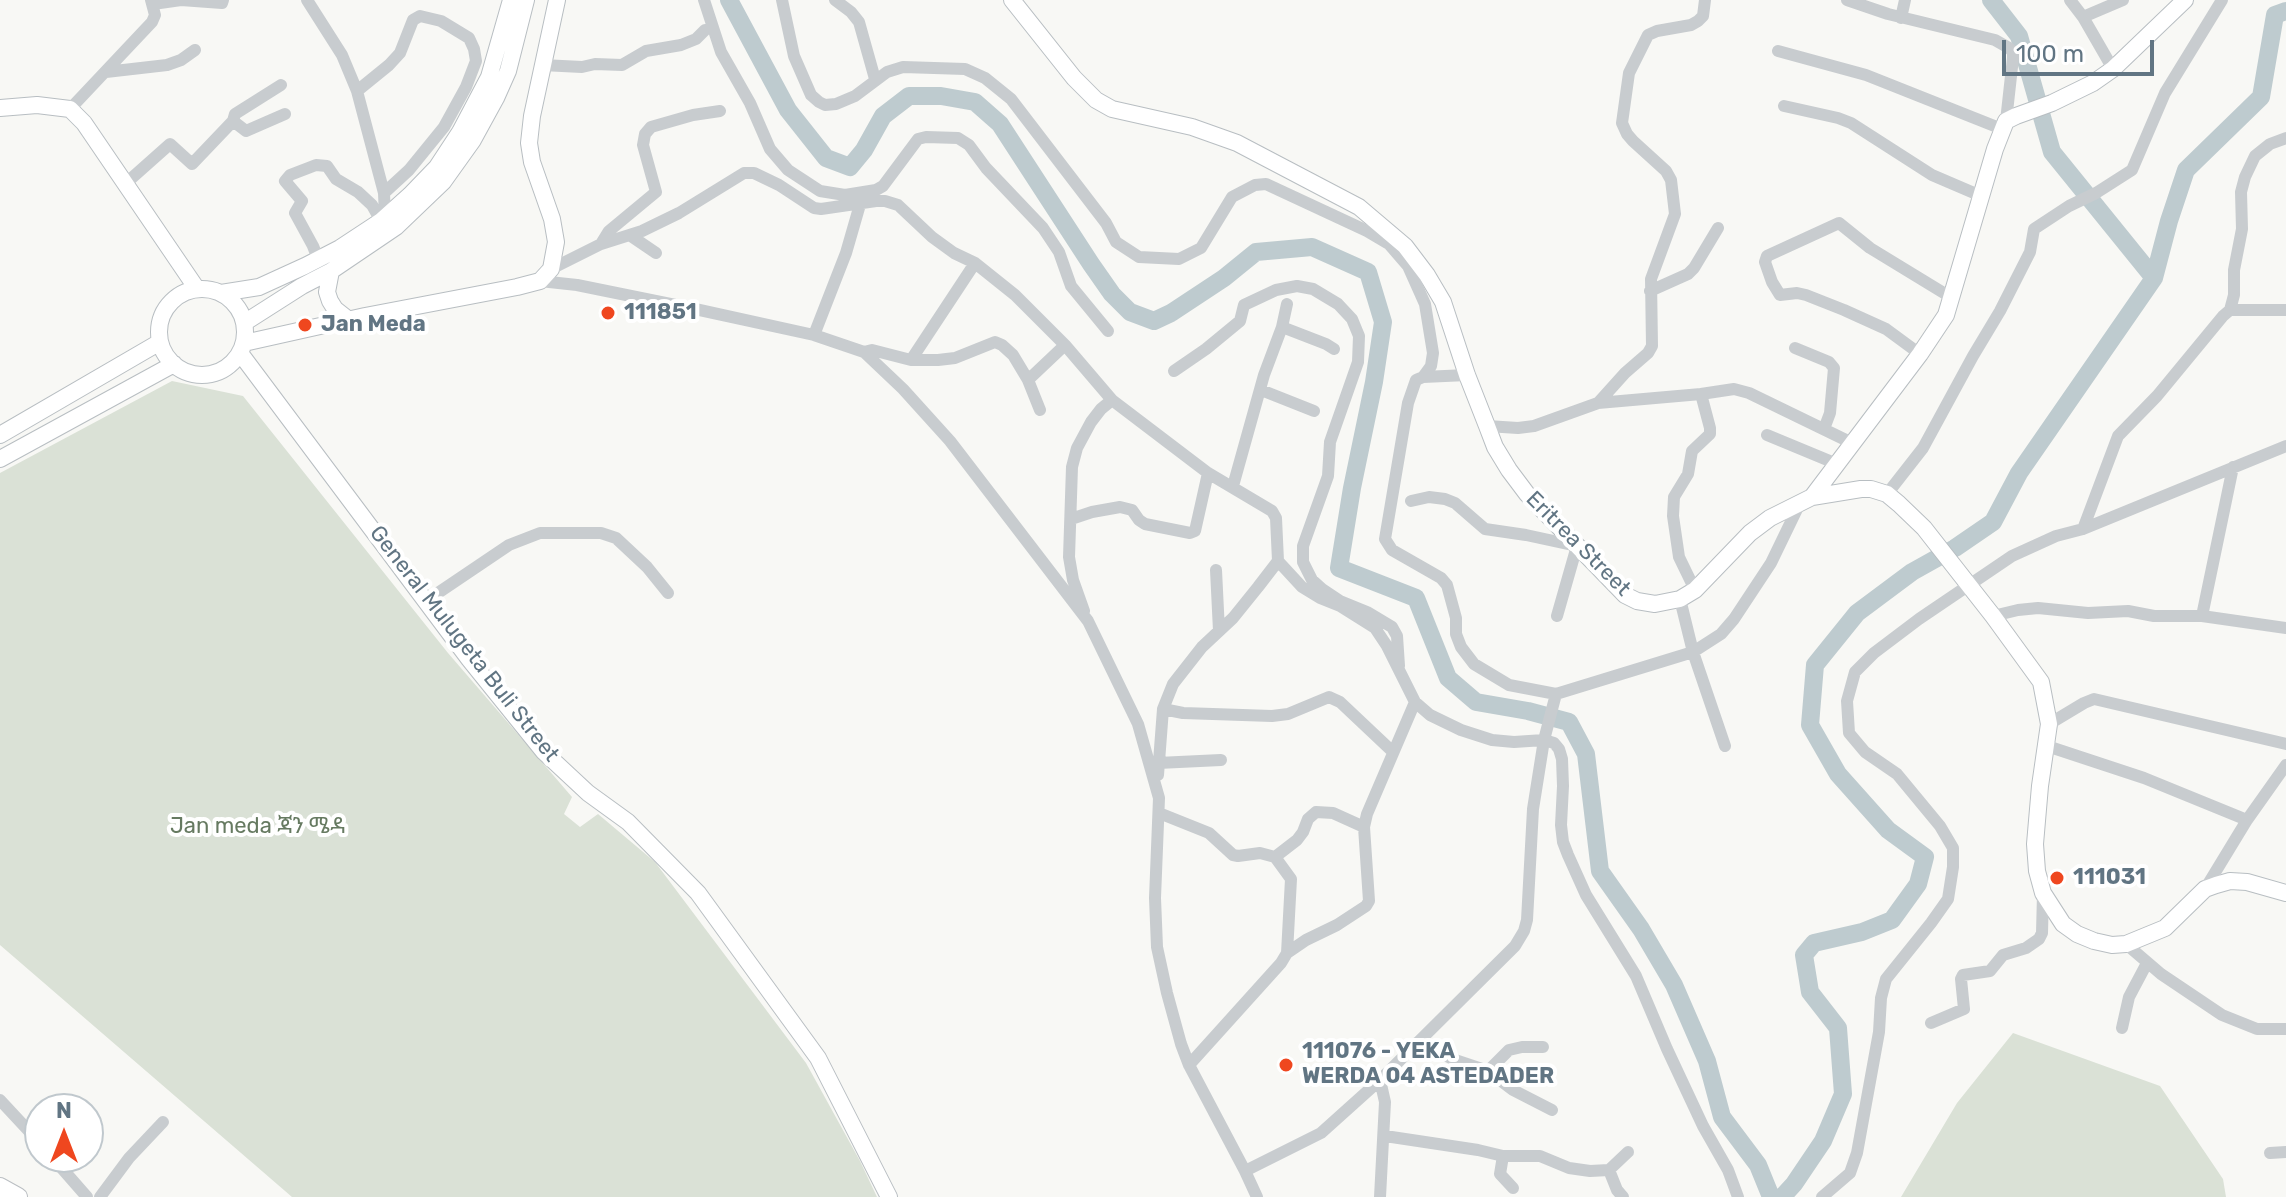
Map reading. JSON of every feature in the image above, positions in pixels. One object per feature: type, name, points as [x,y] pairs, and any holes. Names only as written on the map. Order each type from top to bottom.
[{"type":"main road","points":[[244,323],[331,271],[396,227],[460,132],[489,77],[511,0]]},
{"type":"main road","points":[[526,0],[508,71],[496,98],[473,140],[443,182],[340,248],[259,287],[221,293],[197,289],[185,292],[167,307],[161,318],[160,342],[174,364],[198,375],[211,374],[223,370],[242,348],[349,320],[517,287],[546,275],[556,242],[529,143],[557,0]]},
{"type":"main road","name":"Eritrea Street","points":[[1012,0],[1074,78],[1096,100],[1112,109],[1192,127],[1237,143],[1359,207],[1381,224],[1405,246],[1443,302],[1495,447],[1527,494],[1625,595],[1655,604],[1688,594]]},
{"type":"main road","points":[[1806,499],[1837,464],[1937,330],[1952,298],[2004,125],[2093,83],[2113,69],[2185,0]]},
{"type":"main road","points":[[0,108],[37,105],[70,109],[84,123],[197,289]]},
{"type":"main road","points":[[331,271],[327,292],[330,301],[349,320]]},
{"type":"main road","points":[[221,293],[240,310],[244,323],[242,348]]},
{"type":"main road","points":[[0,435],[160,342]]},
{"type":"main road","name":"General Mulugeta Buli Street","points":[[242,348],[469,659],[544,752],[588,793],[628,822],[698,893],[818,1058],[889,1197]]},
{"type":"main road","points":[[0,459],[174,364]]},
{"type":"main road","points":[[46,410],[58,427]]},
{"type":"main road","points":[[1688,594],[1750,533],[1770,518],[1806,499],[1861,489],[1887,494],[1924,528],[2041,682],[2049,724],[2035,844],[2037,871],[2043,893],[2063,924],[2077,934],[2112,945],[2126,944],[2165,928],[2205,889],[2230,881],[2247,882],[2286,893]]},
{"type":"main road","points":[[0,1187],[18,1197]]},
{"type":"street","points":[[70,109],[152,22],[155,15],[152,2],[181,0],[222,3],[223,0]]},
{"type":"street","points":[[307,0],[342,55],[357,91],[384,193],[383,219]]},
{"type":"street","points":[[704,0],[721,52],[750,103],[770,149],[788,170],[820,191],[845,195],[876,190],[883,186],[918,139],[958,138],[969,145],[986,168],[1043,228],[1059,252],[1071,286],[1108,331]]},
{"type":"street","points":[[835,0],[859,22],[875,79]]},
{"type":"street","points":[[1598,403],[1652,346],[1651,279],[1675,214],[1671,180],[1666,171],[1633,141],[1622,123],[1629,73],[1648,35],[1698,21],[1703,16],[1705,0]]},
{"type":"street","points":[[1901,18],[1905,0]]},
{"type":"street","points":[[2070,0],[2113,69]]},
{"type":"street","points":[[2083,17],[2123,0]]},
{"type":"street","points":[[1887,494],[1923,448],[2000,311],[2030,252],[2034,229],[2132,170],[2165,93],[2222,0]]},
{"type":"street","points":[[785,1],[794,56],[811,95],[819,102],[836,104],[855,96],[887,72],[903,67],[965,69],[985,78],[1011,99],[1032,125],[1106,223],[1116,242],[1139,257],[1179,259],[1201,248],[1232,197],[1255,185],[1266,184],[1389,244],[1408,266],[1425,304],[1433,353],[1427,371],[1416,380],[1408,403],[1385,539],[1388,546],[1403,558],[1441,578],[1447,585],[1461,647],[1474,664],[1509,685],[1555,697],[1693,652],[1721,634],[1744,606],[1806,499]]},
{"type":"street","points":[[1778,51],[1866,75],[2004,125],[2013,58],[2009,48],[1995,40],[1901,18],[1853,1]]},
{"type":"street","points":[[357,91],[400,53],[413,20],[420,16],[441,21],[469,38],[474,49],[476,61],[444,127],[409,170],[384,193]]},
{"type":"street","points":[[542,65],[622,65],[646,51],[696,39],[705,30]]},
{"type":"street","points":[[106,72],[167,65],[195,50]]},
{"type":"street","points":[[125,184],[170,144],[192,164],[233,121],[235,114],[281,85]]},
{"type":"street","points":[[1784,106],[1851,123],[1932,175],[1981,196]]},
{"type":"street","points":[[601,244],[609,231],[656,192],[643,145],[645,134],[651,127],[720,111]]},
{"type":"street","points":[[233,121],[246,131],[285,114]]},
{"type":"street","points":[[2083,529],[2118,436],[2157,396],[2230,310],[2242,229],[2241,192],[2245,177],[2255,156],[2270,144],[2286,138]]},
{"type":"street","points":[[318,259],[295,213],[302,201],[285,181],[290,175],[303,168],[327,166],[336,179],[358,192],[383,219]]},
{"type":"street","points":[[546,275],[601,244],[631,236],[679,213],[744,173],[754,173],[779,185],[814,208],[861,201],[885,201],[898,205],[932,237],[975,263],[1015,295],[1065,345],[1112,400],[1208,473],[1272,511],[1276,518],[1278,561],[1302,587],[1375,628],[1415,702],[1430,715],[1492,740],[1544,740],[1554,743],[1562,759],[1561,825],[1568,855],[1586,895],[1636,976],[1667,1049],[1703,1126],[1728,1170],[1738,1197]]},
{"type":"street","points":[[814,335],[846,253],[861,201]]},
{"type":"street","points":[[1920,354],[1886,329],[1844,310],[1806,295],[1780,295],[1765,262],[1767,256],[1772,251],[1839,223],[1870,248],[1952,298]]},
{"type":"street","points":[[1650,291],[1688,274],[1718,228]]},
{"type":"street","points":[[631,236],[656,253]]},
{"type":"street","points":[[911,360],[975,263]]},
{"type":"street","points":[[546,275],[577,285],[814,335],[864,352],[950,441],[1088,621]]},
{"type":"street","points":[[1174,371],[1240,321],[1244,305],[1276,290],[1297,286],[1313,289],[1338,304],[1352,319],[1359,336],[1358,362],[1330,442],[1328,476],[1303,546],[1303,562],[1312,580],[1322,589],[1392,627],[1397,636],[1399,673]]},
{"type":"street","points":[[1233,486],[1287,304]]},
{"type":"street","points":[[2230,310],[2286,310]]},
{"type":"street","points":[[1282,327],[1334,349]]},
{"type":"street","points":[[864,352],[885,352],[911,360],[955,358],[995,342],[1013,355],[1028,380],[1040,410]]},
{"type":"street","points":[[1028,380],[1065,345]]},
{"type":"street","points":[[1795,348],[1829,362],[1834,368],[1830,413],[1824,429]]},
{"type":"street","points":[[1427,371],[1441,376],[1467,375]]},
{"type":"street","points":[[1487,426],[1534,426],[1598,403],[1734,389],[1749,393],[1852,443]]},
{"type":"street","points":[[1261,390],[1314,411]]},
{"type":"street","points":[[1701,394],[1710,434],[1692,451],[1688,474],[1674,497],[1673,516],[1688,594],[1693,652],[1725,746]]},
{"type":"street","points":[[1112,400],[1101,409],[1077,448],[1072,467],[1069,557],[1073,580],[1088,621],[1138,724],[1159,798]]},
{"type":"street","points":[[1767,435],[1837,464]]},
{"type":"street","points":[[1822,1197],[1850,1173],[1857,1153],[1886,979],[1948,899],[1953,867],[1953,848],[1940,826],[1897,774],[1865,752],[1849,733],[1847,701],[1855,672],[1874,653],[2012,556],[2286,446]]},
{"type":"street","points":[[2202,616],[2233,467]]},
{"type":"street","points":[[1071,519],[1120,507],[1132,510],[1145,524],[1190,533],[1195,531],[1208,473]]},
{"type":"street","points":[[1411,501],[1429,497],[1445,499],[1455,503],[1492,532],[1526,535],[1577,546],[1557,616]]},
{"type":"street","points":[[426,601],[509,545],[540,533],[601,533],[616,538],[647,567],[668,593]]},
{"type":"street","points":[[1257,1197],[1189,1065],[1167,993],[1157,947],[1155,898],[1158,763],[1163,709],[1173,684],[1278,561]]},
{"type":"street","points":[[1216,570],[1219,631]]},
{"type":"street","points":[[1993,616],[2038,608],[2088,613],[2128,611],[2154,616],[2202,616],[2286,628]]},
{"type":"street","points":[[1163,709],[1183,713],[1272,716],[1288,714],[1329,697],[1340,702],[1393,752]]},
{"type":"street","points":[[1245,1171],[1321,1133],[1380,1080],[1515,946],[1527,920],[1533,809],[1544,740],[1555,697]]},
{"type":"street","points":[[2049,724],[2094,699],[2286,744]]},
{"type":"street","points":[[1189,1065],[1287,953],[1366,906],[1369,901],[1364,827],[1367,814],[1415,702]]},
{"type":"street","points":[[2047,746],[2144,778],[2247,820]]},
{"type":"street","points":[[1158,763],[1221,760]]},
{"type":"street","points":[[2205,889],[2247,820],[2286,765]]},
{"type":"street","points":[[1275,857],[1297,840],[1308,819],[1316,812],[1333,813],[1364,827]]},
{"type":"street","points":[[1159,813],[1209,833],[1233,855],[1260,853],[1275,857],[1291,879],[1287,953]]},
{"type":"street","points":[[1931,1023],[1964,1009],[1963,975],[1990,971],[2003,955],[2026,948],[2039,939],[2042,933],[2043,893]]},
{"type":"street","points":[[2126,944],[2161,974],[2222,1015],[2257,1029],[2286,1029]]},
{"type":"street","points":[[2122,1028],[2129,997],[2147,963]]},
{"type":"street","points":[[1418,1042],[1455,1060],[1488,1071],[1513,1090],[1552,1110]]},
{"type":"street","points":[[1488,1071],[1509,1050],[1543,1047]]},
{"type":"street","points":[[1380,1080],[1385,1102],[1380,1197]]},
{"type":"street","points":[[0,1100],[24,1126]]},
{"type":"street","points":[[100,1197],[129,1158],[163,1122]]},
{"type":"street","points":[[1385,1136],[1503,1156],[1540,1156],[1569,1168],[1590,1171],[1609,1170],[1628,1152]]},
{"type":"street","points":[[2270,1153],[2286,1152]]},
{"type":"street","points":[[1503,1156],[1500,1174],[1513,1188]]},
{"type":"street","points":[[1609,1170],[1623,1197]]},
{"type":"street","points":[[66,1173],[87,1197]]},
{"type":"green space","name":"Jan meda ጃን ሜዳ","points":[[172,381],[243,396],[448,653],[572,797],[564,814],[580,827],[598,814],[655,862],[806,1063],[877,1197],[292,1197],[0,945],[0,473]]},
{"type":"green space","points":[[2013,1033],[2160,1086],[2223,1179],[2226,1197],[1901,1197],[1957,1103]]},
{"type":"waterway","points":[[729,0],[788,110],[826,158],[850,167],[864,150],[883,116],[909,96],[941,96],[975,102],[1000,124],[1091,264],[1112,294],[1130,312],[1154,321],[1171,313],[1224,278],[1256,252],[1312,247],[1368,272],[1383,322],[1339,568],[1416,598],[1448,678],[1476,702],[1569,722],[1586,754],[1600,871],[1641,929],[1674,985],[1707,1061],[1722,1117],[1758,1165],[1771,1197]]},
{"type":"waterway","points":[[1991,0],[2019,36],[2052,152],[2154,278]]},
{"type":"waterway","points":[[1782,1197],[1823,1141],[1843,1094],[1838,1028],[1810,992],[1804,955],[1814,943],[1862,932],[1892,920],[1918,884],[1925,857],[1888,830],[1838,774],[1810,725],[1815,665],[1857,613],[1912,572],[1993,522],[2019,473],[2154,278],[2186,170],[2261,97],[2275,15],[2286,11]]},
{"type":"place","name":"111851","points":[[608,313]]},
{"type":"place","name":"Jan Meda","points":[[305,325]]},
{"type":"place","name":"111031","points":[[2057,878]]},
{"type":"place","name":"111076 - YEKA WERDA 04 ASTEDADER","points":[[1286,1065]]}]
